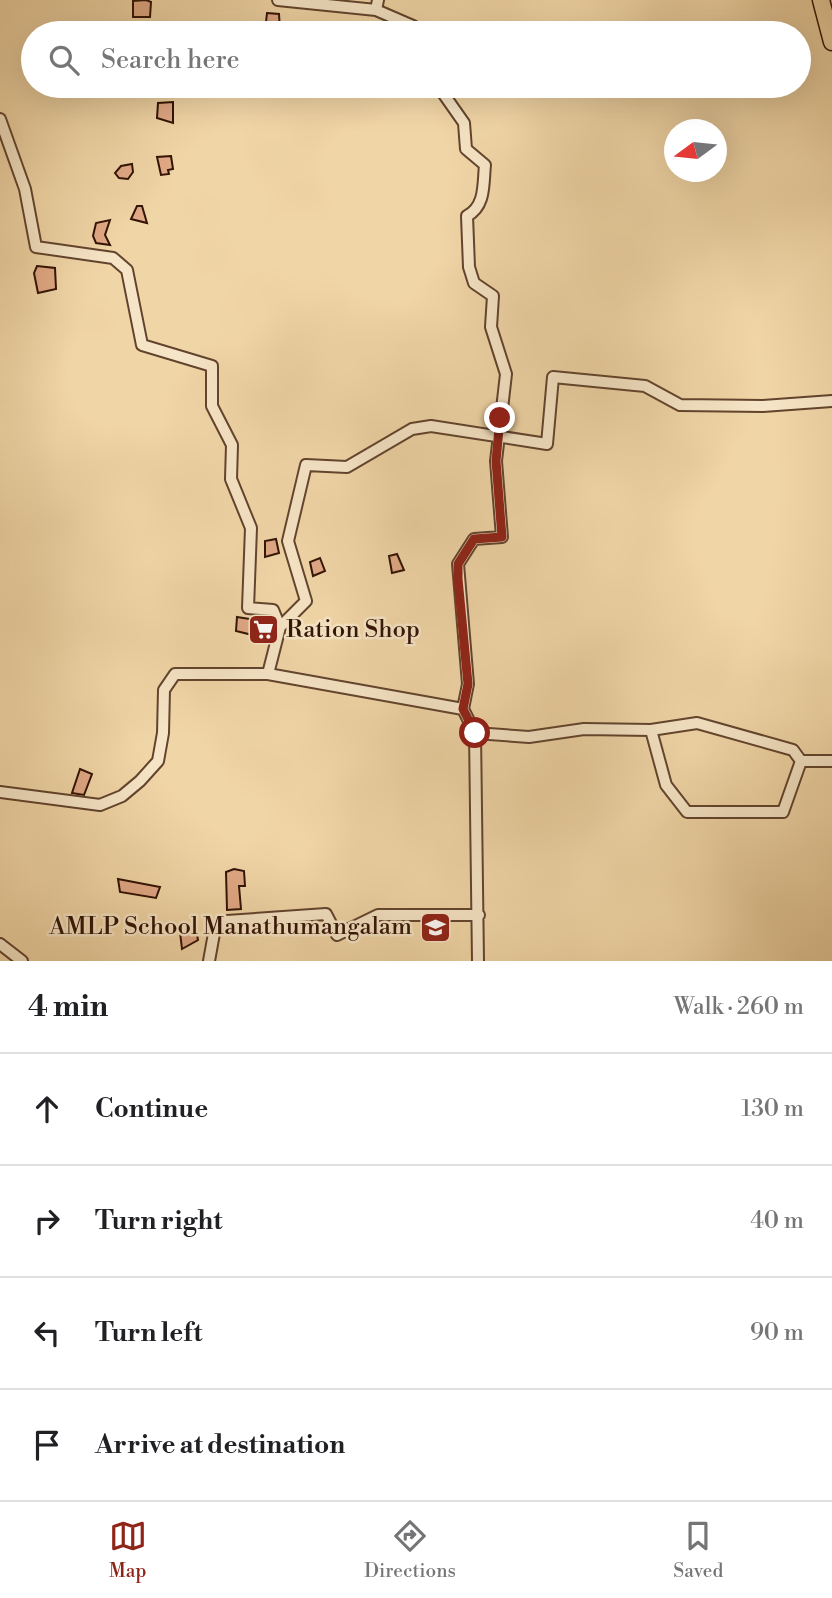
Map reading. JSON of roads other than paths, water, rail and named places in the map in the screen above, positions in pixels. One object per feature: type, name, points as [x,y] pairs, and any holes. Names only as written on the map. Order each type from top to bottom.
[{"type":"highway","points":[[821,0],[832,42]]},
{"type":"street","points":[[278,0],[377,5],[404,21]]},
{"type":"street","points":[[446,98],[464,123],[466,149],[485,165],[482,198],[475,211],[467,216],[467,237],[474,283],[493,296],[491,327],[506,374],[496,461],[502,537],[474,539],[458,564],[468,684],[463,709],[475,733],[478,961]]},
{"type":"street","points":[[0,119],[25,189],[36,247],[113,258],[127,270],[142,345],[212,366],[212,406],[232,445],[231,479],[251,528],[248,608],[273,610],[281,627]]},
{"type":"street","points":[[268,674],[281,627],[306,601],[288,541],[306,465],[347,467],[412,429],[431,426],[547,444],[554,377],[645,386],[680,405],[763,406],[832,401]]},
{"type":"street","points":[[0,792],[100,805],[122,796],[158,761],[163,733],[164,690],[176,674],[268,674],[463,709]]},
{"type":"street","points":[[475,733],[530,737],[584,729],[651,730],[697,723],[793,750],[801,761]]},
{"type":"street","points":[[651,730],[666,785],[687,813],[783,812],[801,761]]},
{"type":"street","points":[[801,761],[832,761]]},
{"type":"street","points":[[209,961],[215,928],[227,921],[326,914],[337,935],[378,915],[479,915]]},
{"type":"street","points":[[0,944],[22,961]]},
{"type":"place","name":"Ration Shop","points":[[263,630]]},
{"type":"place","name":"AMLP School Manathumangalam","points":[[435,927]]}]
